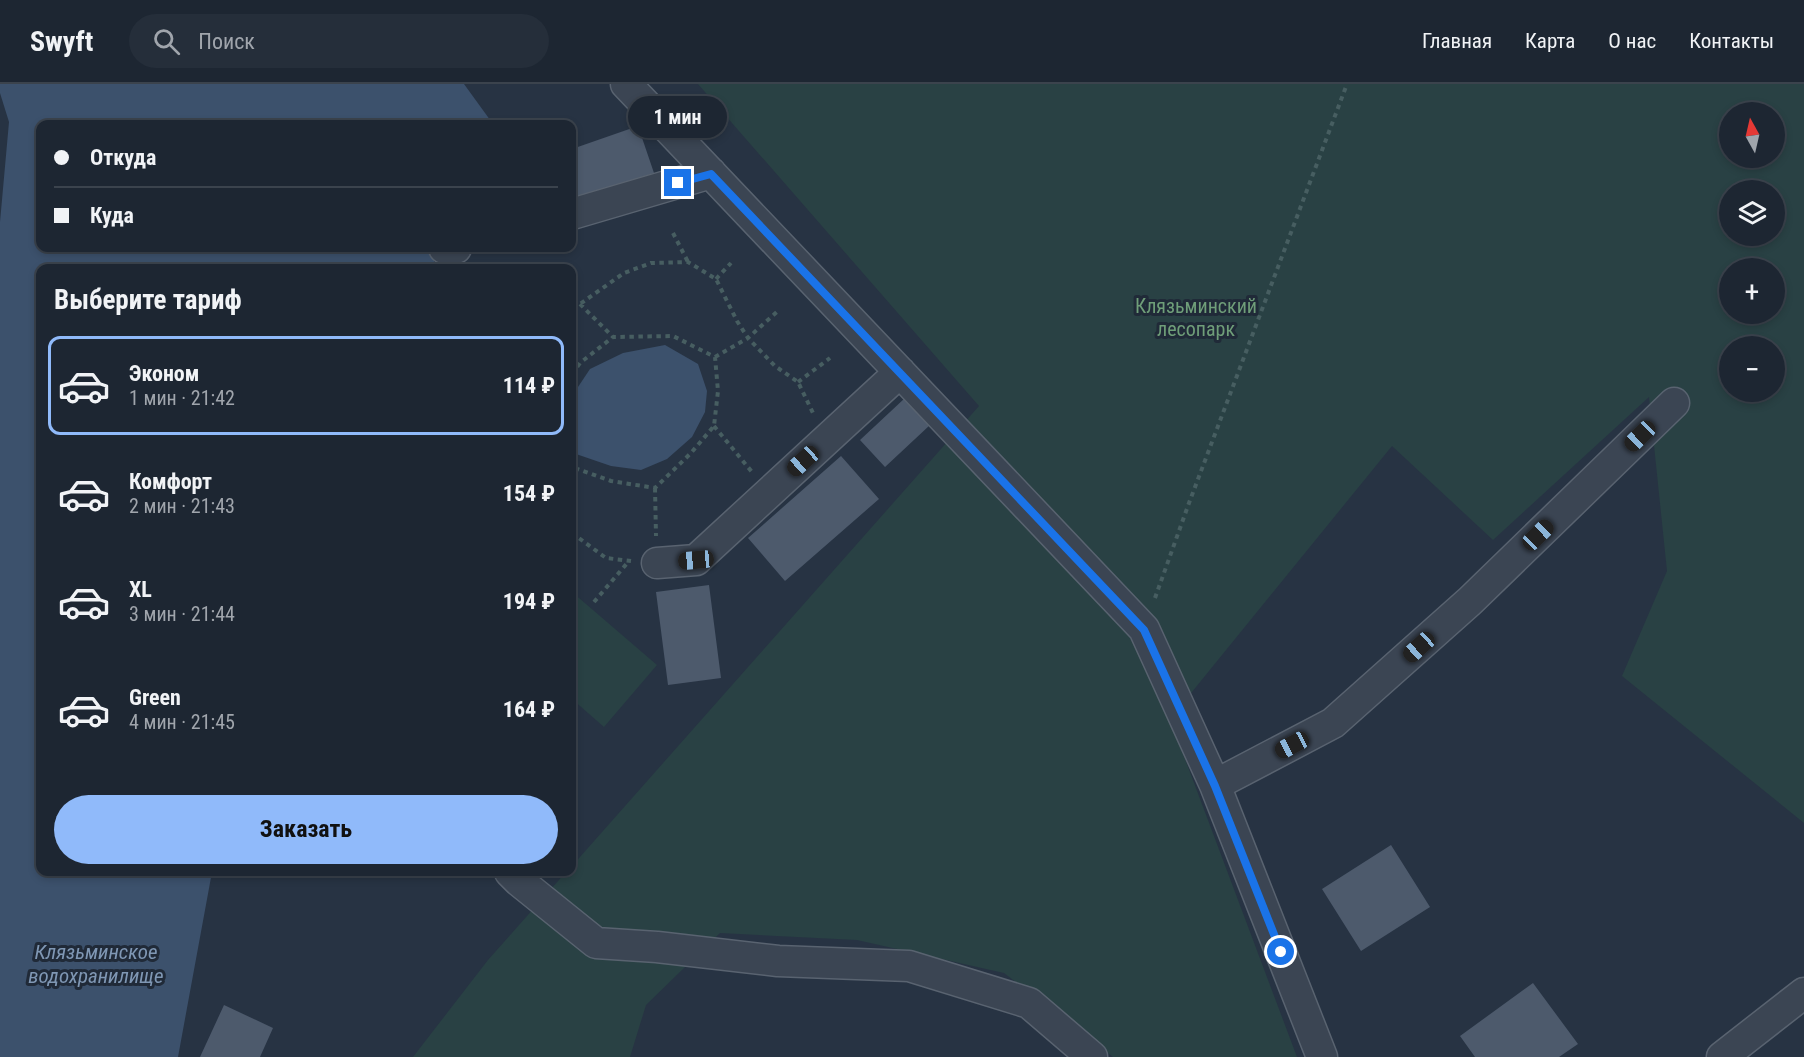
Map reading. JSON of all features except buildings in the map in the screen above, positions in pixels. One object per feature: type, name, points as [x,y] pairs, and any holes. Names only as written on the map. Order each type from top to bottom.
[{"type":"lane","points":[[626,84],[1144,630],[1215,786],[1322,1057]]},
{"type":"lane","points":[[576,213],[711,174]]},
{"type":"lane","points":[[643,562],[696,560],[900,372]]},
{"type":"lane","points":[[1215,786],[1333,723],[1470,600],[1674,403]]},
{"type":"lane","points":[[514,876],[596,943],[657,947],[778,961],[909,966],[1029,1003],[1092,1057]]},
{"type":"lane","points":[[1722,1057],[1804,993]]},
{"type":"path","points":[[1144,630],[1188,503],[1347,84]]},
{"type":"path","points":[[673,233],[688,262],[716,279],[748,338],[775,366],[798,382],[815,416],[821,445]]},
{"type":"path","points":[[576,304],[580,304],[624,273],[651,263],[688,262]]},
{"type":"path","points":[[716,279],[731,263]]},
{"type":"path","points":[[580,304],[613,337]]},
{"type":"path","points":[[715,357],[748,338],[779,310]]},
{"type":"path","points":[[576,368],[613,337],[673,336],[715,357]]},
{"type":"path","points":[[594,602],[643,562],[654,488],[691,453],[714,426],[718,391],[715,357]]},
{"type":"path","points":[[798,382],[830,358]]},
{"type":"path","points":[[714,426],[769,493]]},
{"type":"path","points":[[576,468],[611,481],[654,488]]},
{"type":"path","points":[[576,535],[606,558],[643,562]]},
{"type":"green space","name":"Клязьминский лесопарк","points":[[698,84],[1804,84],[1804,823],[1622,676],[1667,571],[1649,397],[1493,540],[1392,446],[1170,719],[1297,1057],[1113,1057],[1004,973],[857,940],[720,933],[646,1005],[630,1057],[413,1057],[488,960],[562,876],[576,876],[576,861],[979,406]]},
{"type":"green space","points":[[576,595],[657,665],[604,727],[576,702]]},
{"type":"water","name":"Клязьминское водохранилище","points":[[0,84],[464,84],[490,120],[36,120],[36,252],[438,252],[433,264],[36,264],[36,876],[211,876],[178,1057],[0,1057],[0,222],[9,122],[0,93]]},
{"type":"water","points":[[665,345],[698,364],[707,391],[705,412],[692,437],[667,459],[641,470],[611,466],[576,454],[576,390],[590,369],[623,353]]},
{"type":"route","points":[[678,183],[711,174],[1144,630],[1215,786],[1281,952]]}]
